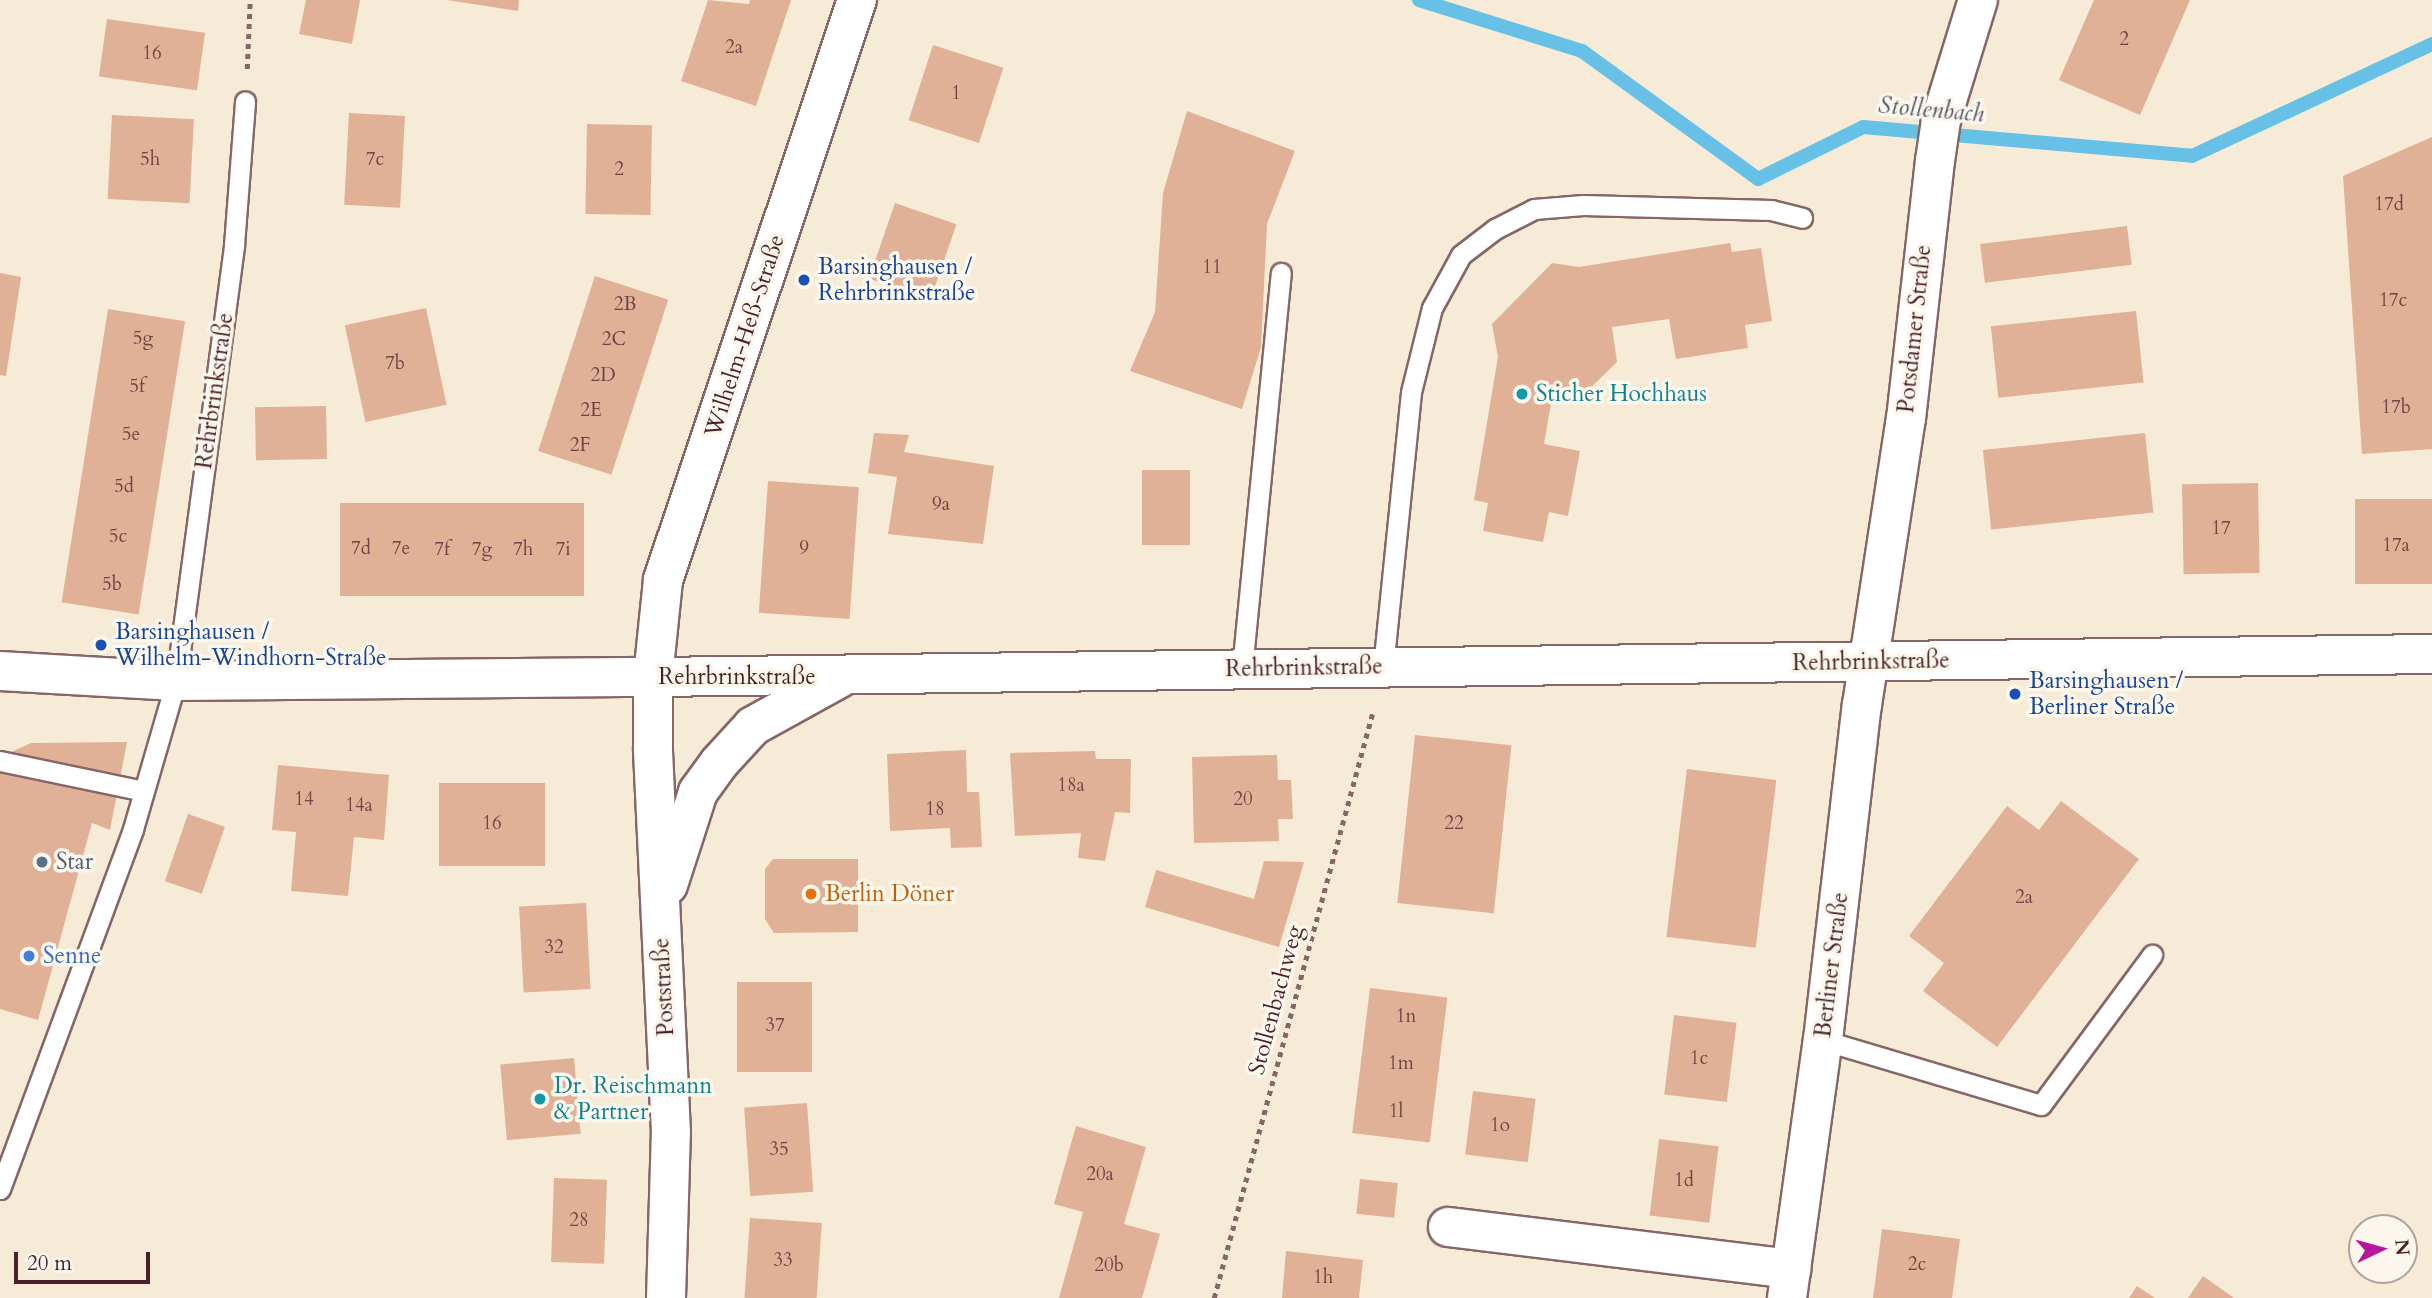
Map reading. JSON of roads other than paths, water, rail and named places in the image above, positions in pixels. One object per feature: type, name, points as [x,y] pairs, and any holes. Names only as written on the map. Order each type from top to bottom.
[{"type":"main road","name":"Wilhelm-Heß-Straße","points":[[653,677],[663,580],[857,0]]},
{"type":"main road","name":"Potsdamer Straße","points":[[1870,662],[1906,419],[1941,120],[1978,0]]},
{"type":"main road","name":"Rehrbrinkstraße","points":[[0,671],[176,681],[842,677],[1241,669],[2432,654]]},
{"type":"main road","name":"Berliner Straße","points":[[1448,1227],[1789,1283],[1823,1040],[1870,662]]},
{"type":"main road","name":"Poststraße","points":[[653,677],[660,910],[671,1133],[666,1298]]},
{"type":"main road","points":[[660,910],[698,792],[719,763],[753,726],[842,677]]},
{"type":"lane","name":"Rehrbrinkstraße","points":[[176,681],[234,245],[245,101]]},
{"type":"lane","points":[[1383,668],[1411,392],[1432,308],[1461,255],[1495,229],[1534,209],[1583,205],[1771,210],[1802,219]]},
{"type":"lane","points":[[1241,669],[1281,274]]},
{"type":"lane","points":[[0,1189],[144,791],[176,681]]},
{"type":"lane","points":[[0,761],[144,791]]},
{"type":"lane","points":[[1823,1040],[2041,1105],[2152,955]]},
{"type":"waterway","name":"Stollenbach","points":[[1419,0],[1582,51],[1758,179],[1863,127],[2192,156],[2432,44]]},
{"type":"place","name":"Barsinghausen / Rehrbrinkstraße","points":[[804,280]]},
{"type":"place","name":"Sticher Hochhaus","points":[[1522,394]]},
{"type":"place","name":"Barsinghausen / Wilhelm-Windhorn-Straße","points":[[101,645]]},
{"type":"place","name":"Barsinghausen / Berliner Straße","points":[[2015,694]]},
{"type":"place","name":"Star","points":[[42,862]]},
{"type":"place","name":"Berlin Döner","points":[[811,894]]},
{"type":"place","name":"Senne","points":[[29,956]]},
{"type":"place","name":"Dr. Reischmann & Partner","points":[[540,1099]]}]
